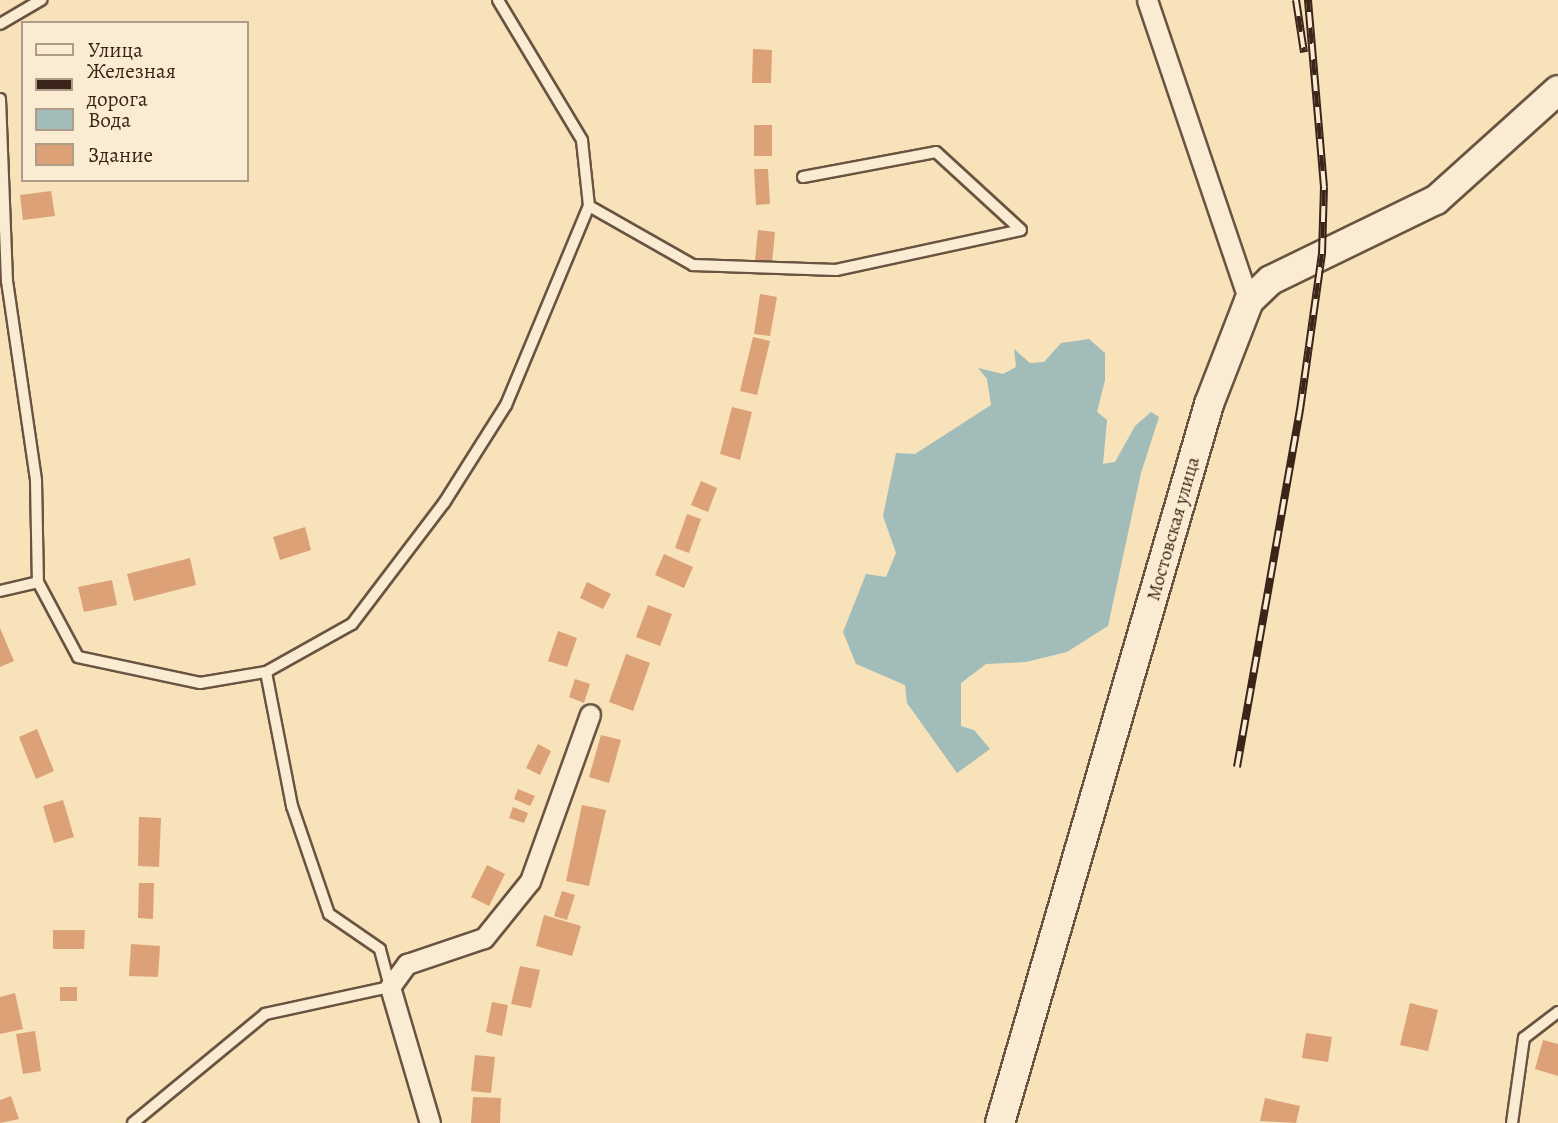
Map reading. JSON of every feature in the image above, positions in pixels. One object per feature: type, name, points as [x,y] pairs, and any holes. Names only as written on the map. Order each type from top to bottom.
[{"type":"street","points":[[1147,0],[1249,301]]},
{"type":"street","name":"Мостовская улица","points":[[1000,1123],[1209,404],[1249,301],[1271,280],[1436,200],[1558,90]]},
{"type":"street","points":[[430,1123],[390,987],[407,964],[484,938],[530,881],[590,714]]},
{"type":"lane","points":[[0,24],[41,0]]},
{"type":"lane","points":[[0,99],[7,281],[36,481],[38,582],[78,657],[200,683],[266,671],[352,624],[443,503],[506,405],[589,206],[582,140],[498,0]]},
{"type":"lane","points":[[589,206],[693,265],[836,270],[1021,230],[936,152],[803,177]]},
{"type":"lane","points":[[0,591],[38,582]]},
{"type":"lane","points":[[133,1123],[265,1014],[390,987],[380,948],[329,914],[292,806],[266,671]]},
{"type":"lane","points":[[1512,1123],[1524,1038],[1558,1012]]},
{"type":"water","points":[[1089,339],[1105,353],[1105,380],[1097,412],[1107,420],[1103,464],[1115,462],[1135,426],[1151,412],[1159,417],[1141,473],[1108,626],[1067,652],[1026,662],[986,664],[961,683],[961,726],[974,730],[990,749],[957,773],[907,703],[905,685],[856,664],[843,632],[866,574],[886,577],[896,553],[883,516],[896,453],[915,454],[991,405],[987,379],[978,368],[1003,374],[1016,367],[1014,349],[1030,363],[1044,362],[1061,343]]},
{"type":"building","points":[[753,49],[772,50],[771,83],[752,83]]},
{"type":"building","points":[[754,125],[772,125],[772,156],[754,156]]},
{"type":"building","points":[[754,169],[768,169],[770,204],[756,205]]},
{"type":"building","points":[[51,191],[55,216],[23,220],[20,195]]},
{"type":"building","points":[[758,230],[775,232],[772,263],[755,261]]},
{"type":"building","points":[[760,294],[777,297],[770,336],[754,334]]},
{"type":"building","points":[[753,337],[770,341],[757,395],[740,391]]},
{"type":"building","points":[[732,407],[752,412],[740,460],[720,454]]},
{"type":"building","points":[[701,481],[717,488],[708,512],[691,505]]},
{"type":"building","points":[[687,514],[701,519],[689,553],[675,548]]},
{"type":"building","points":[[305,527],[311,550],[280,560],[273,537]]},
{"type":"building","points":[[664,554],[693,567],[684,588],[655,575]]},
{"type":"building","points":[[190,558],[196,585],[134,601],[127,574]]},
{"type":"building","points":[[112,580],[117,605],[84,612],[78,587]]},
{"type":"building","points":[[587,582],[611,594],[603,609],[580,598]]},
{"type":"building","points":[[648,605],[672,614],[660,646],[636,637]]},
{"type":"building","points":[[0,628],[14,661],[0,667]]},
{"type":"building","points":[[558,631],[577,638],[567,667],[548,661]]},
{"type":"building","points":[[626,654],[650,663],[633,711],[609,702]]},
{"type":"building","points":[[575,679],[590,684],[584,703],[569,697]]},
{"type":"building","points":[[37,729],[54,771],[36,779],[19,737]]},
{"type":"building","points":[[601,735],[621,740],[609,783],[589,777]]},
{"type":"building","points":[[538,744],[551,751],[540,775],[526,768]]},
{"type":"building","points":[[518,789],[535,796],[530,806],[514,799]]},
{"type":"building","points":[[63,800],[74,837],[54,843],[43,806]]},
{"type":"building","points":[[582,805],[606,810],[589,886],[566,881]]},
{"type":"building","points":[[513,807],[528,813],[524,823],[509,818]]},
{"type":"building","points":[[139,817],[161,818],[159,867],[138,866]]},
{"type":"building","points":[[487,865],[505,874],[489,906],[471,897]]},
{"type":"building","points":[[139,883],[154,883],[153,919],[138,918]]},
{"type":"building","points":[[562,891],[575,895],[567,920],[554,916]]},
{"type":"building","points":[[544,915],[581,926],[572,956],[536,946]]},
{"type":"building","points":[[53,930],[85,930],[84,949],[53,949]]},
{"type":"building","points":[[131,944],[160,946],[158,977],[129,976]]},
{"type":"building","points":[[520,966],[540,970],[531,1008],[511,1004]]},
{"type":"building","points":[[60,987],[77,987],[77,1001],[60,1001]]},
{"type":"building","points":[[15,993],[23,1029],[0,1034],[0,997]]},
{"type":"building","points":[[492,1002],[508,1005],[502,1036],[486,1032]]},
{"type":"building","points":[[1410,1003],[1438,1010],[1428,1051],[1400,1045]]},
{"type":"building","points":[[35,1031],[41,1071],[23,1074],[16,1034]]},
{"type":"building","points":[[1306,1033],[1332,1037],[1328,1062],[1302,1058]]},
{"type":"building","points":[[1543,1040],[1558,1044],[1558,1076],[1535,1069]]},
{"type":"building","points":[[475,1055],[495,1057],[491,1093],[471,1091]]},
{"type":"building","points":[[11,1096],[19,1119],[0,1123],[0,1100]]},
{"type":"building","points":[[473,1097],[501,1098],[500,1123],[471,1123]]},
{"type":"building","points":[[1265,1098],[1300,1106],[1296,1123],[1260,1121]]},
{"type":"railway","points":[[1296,0],[1304,52]]},
{"type":"railway","points":[[1237,767],[1300,410],[1322,254],[1324,187],[1308,0]]}]
